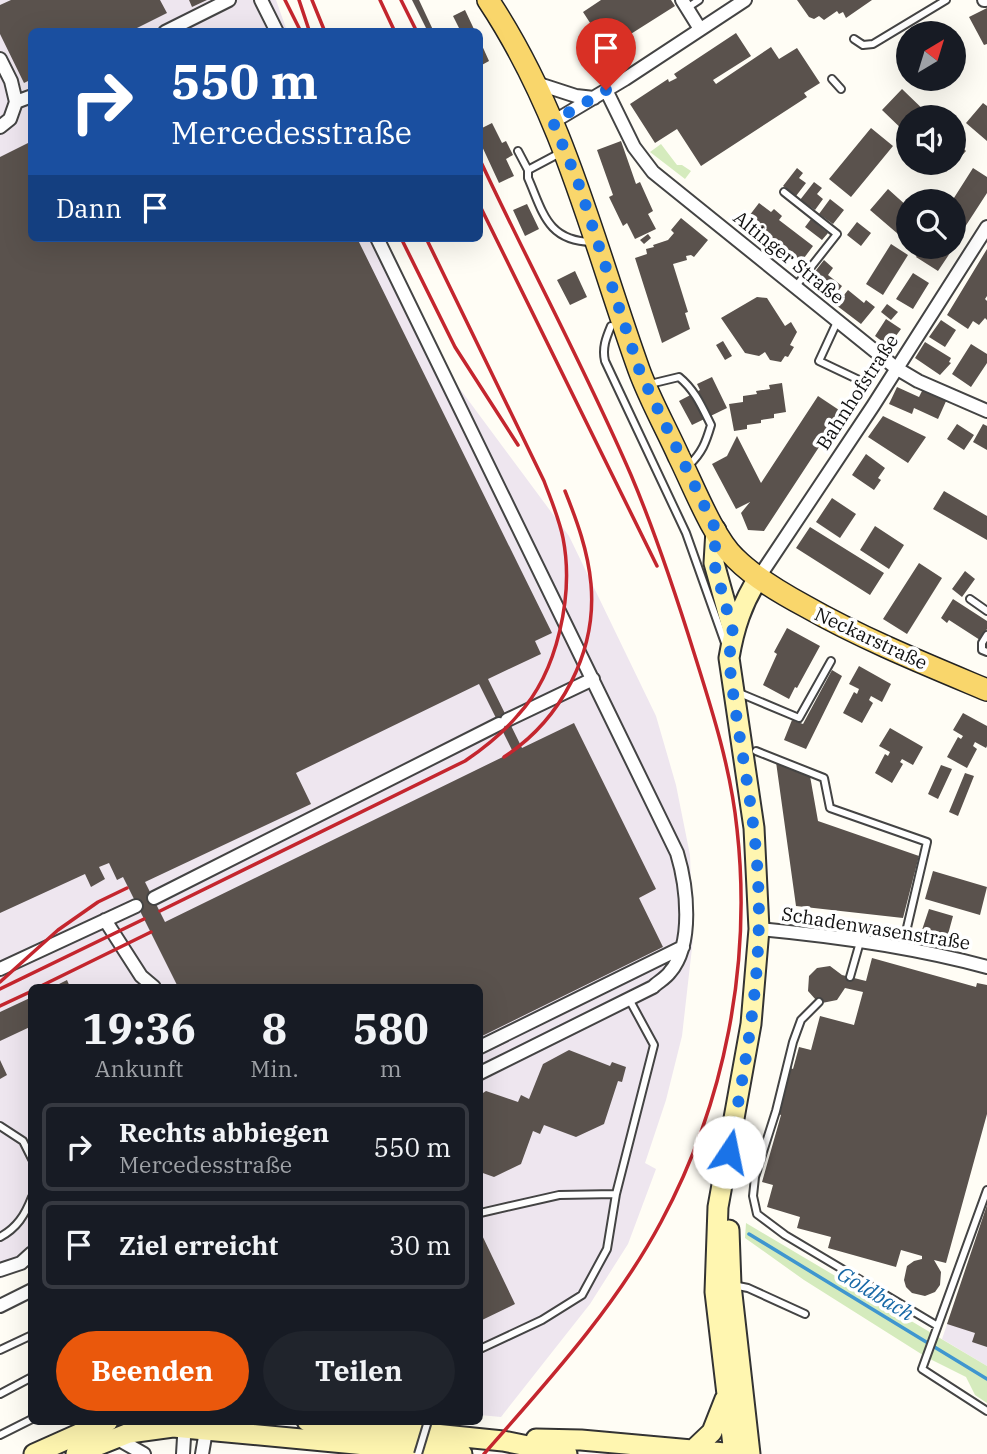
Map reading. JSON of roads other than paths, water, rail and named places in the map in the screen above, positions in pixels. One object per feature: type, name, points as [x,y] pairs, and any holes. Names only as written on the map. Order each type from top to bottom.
[{"type":"main road","name":"Neckarstraße","points":[[488,0],[536,83],[565,150],[646,385],[716,530],[736,559],[789,597],[857,634],[987,690]]},
{"type":"main road","points":[[716,530],[714,563],[733,632]]},
{"type":"main road","points":[[503,1441],[581,1440],[735,1454],[718,1329],[715,1272],[718,1207],[751,1024],[759,929],[754,828],[729,658],[733,632],[747,595],[759,577]]},
{"type":"main road","points":[[729,1152],[731,1285],[750,1454]]},
{"type":"main road","points":[[692,1451],[716,1425],[726,1391]]},
{"type":"main road","points":[[34,1454],[112,1429],[178,1425]]},
{"type":"main road","points":[[207,1425],[462,1454]]},
{"type":"main road","points":[[346,1425],[503,1441],[565,1454]]},
{"type":"main road","points":[[76,1454],[112,1429]]},
{"type":"main road","points":[[554,1454],[565,1454]]},
{"type":"street","points":[[173,28],[229,0]]},
{"type":"street","points":[[261,0],[275,28]]},
{"type":"street","points":[[553,122],[745,0]]},
{"type":"street","points":[[685,4],[699,29]]},
{"type":"street","points":[[0,59],[11,81],[16,102],[10,119],[0,127]]},
{"type":"street","points":[[536,83],[576,96],[594,98]]},
{"type":"street","name":"Altinger Straße","points":[[606,90],[642,160],[896,369],[987,411]]},
{"type":"street","points":[[16,102],[28,98]]},
{"type":"street","name":"Bahnhofstraße","points":[[759,577],[987,227]]},
{"type":"street","points":[[379,242],[677,853],[684,875],[686,914],[683,947],[671,972],[653,986],[483,1071]]},
{"type":"street","points":[[154,898],[593,679]]},
{"type":"street","points":[[0,969],[136,906]]},
{"type":"street","points":[[105,920],[141,976],[150,984]]},
{"type":"street","name":"Schadenwasenstraße","points":[[759,929],[860,942],[987,967]]},
{"type":"street","points":[[483,1046],[683,947]]},
{"type":"street","points":[[0,1270],[21,1263],[28,1257]]},
{"type":"street","points":[[0,1306],[28,1293]]},
{"type":"street","points":[[183,1454],[185,1425]]},
{"type":"street","points":[[202,1454],[207,1425]]},
{"type":"street","points":[[112,1429],[144,1454]]},
{"type":"lane","points":[[685,4],[699,0]]},
{"type":"lane","points":[[854,40],[863,45],[873,44],[946,0]]},
{"type":"lane","points":[[832,79],[841,89]]},
{"type":"lane","points":[[528,170],[565,150]]},
{"type":"lane","points":[[518,151],[528,170],[528,178],[548,225],[573,241],[597,242]]},
{"type":"lane","points":[[783,192],[837,234],[795,288]]},
{"type":"lane","points":[[837,322],[819,361],[859,380]]},
{"type":"lane","points":[[611,326],[605,341],[605,361],[686,533],[729,658]]},
{"type":"lane","points":[[646,385],[679,377],[692,387],[711,425],[700,456],[685,469]]},
{"type":"lane","points":[[970,599],[987,611]]},
{"type":"lane","points":[[987,635],[982,643],[982,650],[987,652]]},
{"type":"lane","points":[[732,689],[799,718],[831,661]]},
{"type":"lane","points":[[756,751],[824,778],[830,808],[927,842],[902,949]]},
{"type":"lane","points":[[846,940],[855,955]]},
{"type":"lane","points":[[850,977],[860,942]]},
{"type":"lane","points":[[483,1348],[542,1320],[582,1295],[607,1248],[616,1194],[654,1045],[628,998]]},
{"type":"lane","points":[[819,1002],[801,1020],[793,1042],[776,1111],[755,1177],[753,1196],[757,1214],[785,1236],[935,1328]]},
{"type":"lane","points":[[0,1126],[23,1141],[28,1151]]},
{"type":"lane","points":[[987,1190],[922,1369],[987,1411]]},
{"type":"lane","points":[[483,1212],[559,1195],[616,1194]]},
{"type":"lane","points":[[0,1237],[12,1231],[28,1207]]},
{"type":"lane","points":[[731,1285],[748,1287],[805,1314]]},
{"type":"lane","points":[[0,1350],[28,1337]]},
{"type":"lane","points":[[0,1394],[28,1379]]},
{"type":"lane","points":[[0,1434],[28,1421]]},
{"type":"lane","points":[[418,1454],[427,1425]]},
{"type":"waterway","name":"Goldbach","points":[[749,1234],[987,1379]]},
{"type":"railway","points":[[285,0],[299,28]]},
{"type":"railway","points":[[299,0],[308,28]]},
{"type":"railway","points":[[312,0],[323,28]]},
{"type":"railway","points":[[380,0],[393,28]]},
{"type":"railway","points":[[401,0],[415,28]]},
{"type":"railway","points":[[483,166],[613,435],[657,542],[688,633],[720,742],[734,807],[741,879],[736,981],[729,1031],[702,1129],[683,1176],[643,1254],[602,1314],[484,1454]]},
{"type":"railway","points":[[483,212],[657,566]]},
{"type":"railway","points":[[403,242],[455,347],[518,445]]},
{"type":"railway","points":[[160,911],[465,761],[493,740],[518,715],[532,697],[553,655],[560,631],[566,583],[566,560],[559,523],[544,481],[428,242]]},
{"type":"railway","points":[[504,757],[524,742],[558,704],[571,682],[588,635],[591,609],[590,572],[565,491]]},
{"type":"railway","points":[[0,982],[58,930],[98,902],[127,888]]},
{"type":"railway","points":[[0,989],[144,919]]},
{"type":"railway","points":[[45,984],[151,932]]},
{"type":"railway","points":[[0,1006],[28,993]]}]
